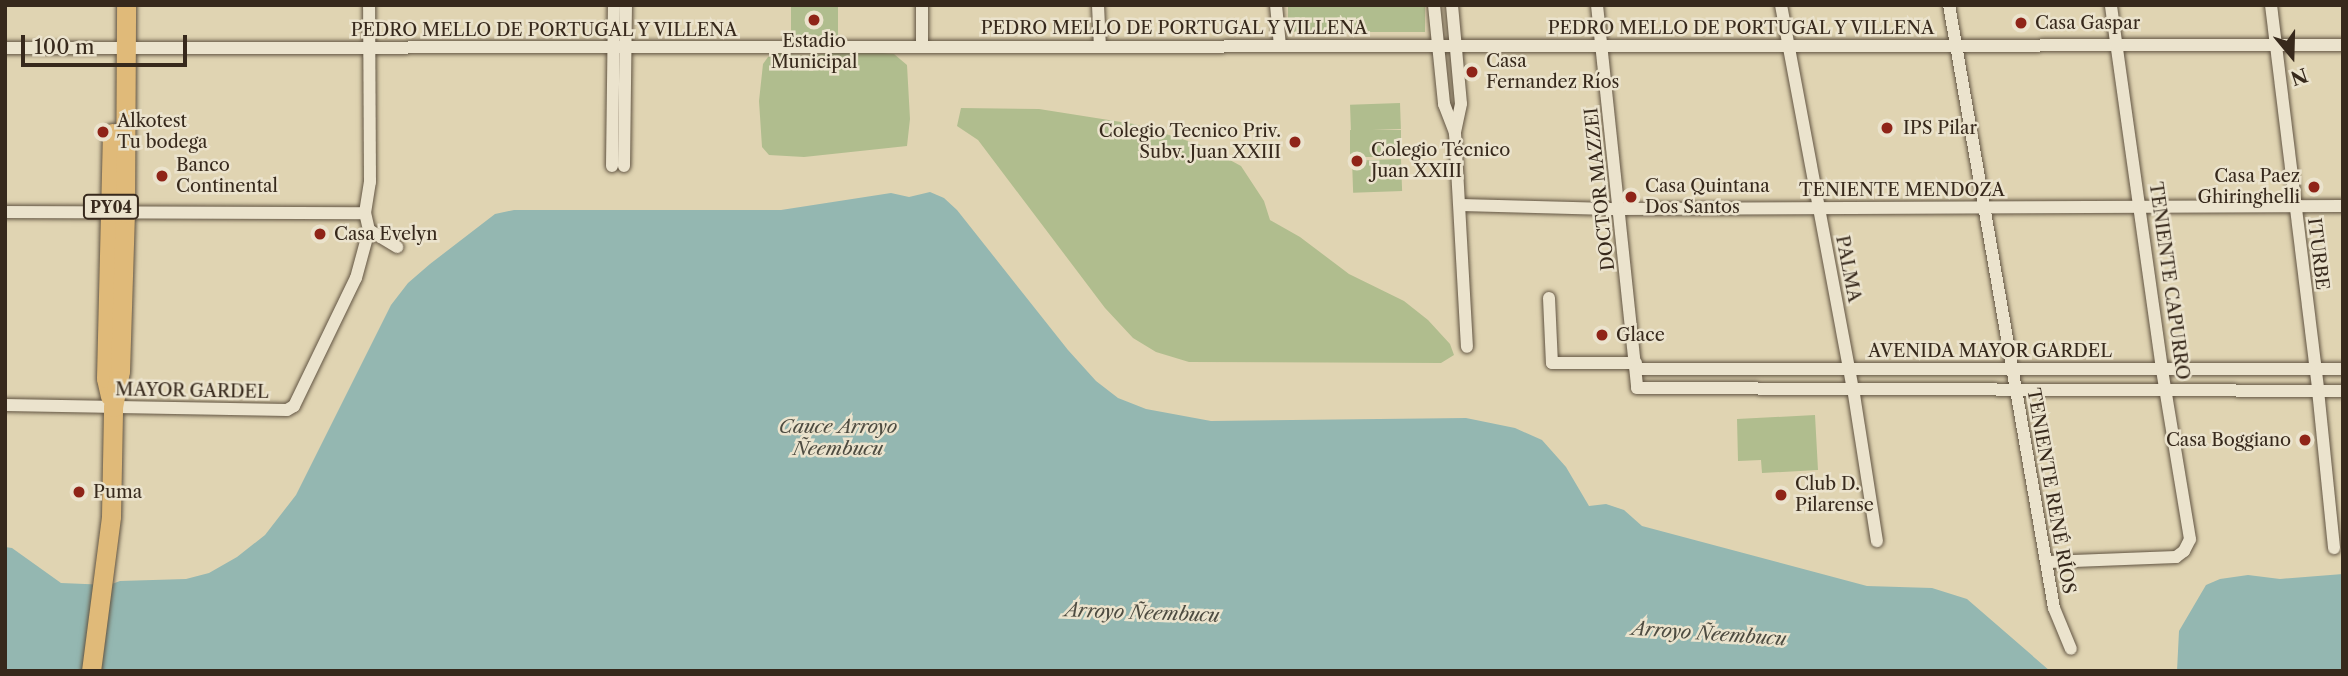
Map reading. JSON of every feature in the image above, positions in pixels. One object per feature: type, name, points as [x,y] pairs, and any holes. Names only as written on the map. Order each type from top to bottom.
[{"type":"main road","name":"PY04","points":[[115,5],[120,49]]},
{"type":"main road","name":"PY04","points":[[90,671],[106,569],[111,516],[113,407],[120,371],[120,49],[126,5]]},
{"type":"street","points":[[369,5],[373,48]]},
{"type":"street","points":[[5,212],[365,213],[370,182],[373,48],[377,5]]},
{"type":"street","points":[[614,5],[619,47],[618,166]]},
{"type":"street","points":[[619,47],[626,5]]},
{"type":"street","points":[[922,5],[922,46]]},
{"type":"street","points":[[1098,5],[1100,47]]},
{"type":"street","points":[[1276,5],[1280,46]]},
{"type":"street","points":[[1434,5],[1444,104],[1455,133],[1467,347]]},
{"type":"street","points":[[1452,5],[1461,104],[1455,133]]},
{"type":"street","name":"DOCTOR MAZZEI","points":[[1597,5],[1637,366],[1637,388]]},
{"type":"street","name":"PALMA","points":[[1782,5],[1850,369],[1877,541]]},
{"type":"street","name":"TENIENTE RENÉ RÍOS","points":[[1950,5],[2054,608],[2071,649]]},
{"type":"street","name":"TENIENTE CAPURRO","points":[[2048,562],[2176,557],[2190,539],[2162,369],[2111,5]]},
{"type":"street","name":"ITURBE","points":[[2272,5],[2334,548]]},
{"type":"street","name":"PEDRO MELLO DE PORTUGAL Y VILLENA","points":[[5,48],[1790,48],[2343,45]]},
{"type":"street","name":"TENIENTE MENDOZA","points":[[1461,205],[1619,209],[2343,206]]},
{"type":"street","name":"MAYOR GARDEL","points":[[5,405],[286,410],[294,406],[356,278],[369,230],[365,213]]},
{"type":"street","points":[[369,230],[397,247]]},
{"type":"street","name":"AVENIDA MAYOR GARDEL","points":[[1549,298],[1552,363],[1850,369],[2343,369]]},
{"type":"street","name":"AVENIDA MAYOR GARDEL","points":[[1637,388],[2343,391]]},
{"type":"green space","name":"Estadio Municipal","points":[[791,5],[838,5],[838,36],[791,36]]},
{"type":"green space","points":[[1288,5],[1425,5],[1425,32],[1288,32]]},
{"type":"green space","points":[[858,51],[894,54],[907,65],[910,119],[907,146],[804,157],[769,155],[762,147],[759,101],[763,64],[768,57],[777,53],[804,56]]},
{"type":"green space","points":[[1400,103],[1401,129],[1351,131],[1350,105]]},
{"type":"green space","points":[[961,108],[1039,109],[1134,124],[1204,146],[1241,166],[1264,201],[1270,220],[1300,237],[1349,274],[1404,301],[1428,320],[1450,344],[1454,355],[1441,363],[1189,362],[1156,352],[1133,338],[1105,308],[978,140],[957,126]]},
{"type":"green space","points":[[1350,130],[1401,130],[1401,157],[1350,157]]},
{"type":"green space","points":[[1401,159],[1402,191],[1353,193],[1352,161]]},
{"type":"green space","points":[[1815,415],[1818,470],[1762,473],[1761,460],[1738,461],[1737,419]]},
{"type":"water","name":"Cauce Arroyo Ñeembucu","points":[[930,192],[944,198],[957,210],[1068,350],[1096,381],[1118,398],[1146,409],[1211,421],[1466,418],[1515,428],[1542,440],[1566,467],[1589,506],[1606,504],[1624,510],[1642,526],[1867,586],[1932,588],[1967,599],[2050,671],[5,671],[5,547],[12,548],[61,583],[109,585],[120,581],[186,579],[209,573],[237,557],[265,535],[296,495],[391,305],[408,283],[495,214],[514,210],[781,210],[891,193],[909,197]]},
{"type":"water","points":[[2343,574],[2343,671],[2177,671],[2179,631],[2206,585],[2220,579],[2248,575],[2280,579]]},
{"type":"place","name":"Estadio Municipal","points":[[814,20]]},
{"type":"place","name":"Casa Gaspar","points":[[2021,23]]},
{"type":"place","name":"Casa Fernandez Ríos","points":[[1472,72]]},
{"type":"place","name":"IPS Pilar","points":[[1887,128]]},
{"type":"place","name":"Alkotest Tu bodega","points":[[103,132]]},
{"type":"place","name":"Colegio Tecnico Priv. Subv. Juan XXIII","points":[[1295,142]]},
{"type":"place","name":"Colegio Técnico Juan XXIII","points":[[1357,161]]},
{"type":"place","name":"Banco Continental","points":[[162,176]]},
{"type":"place","name":"Casa Paez Ghiringhelli","points":[[2314,187]]},
{"type":"place","name":"Casa Quintana Dos Santos","points":[[1631,197]]},
{"type":"place","name":"Casa Evelyn","points":[[320,234]]},
{"type":"place","name":"Glace","points":[[1602,335]]},
{"type":"place","name":"Casa Boggiano","points":[[2305,440]]},
{"type":"place","name":"Puma","points":[[79,492]]},
{"type":"place","name":"Club D. Pilarense","points":[[1781,495]]},
{"type":"water label","name":"Arroyo Ñeembucu","points":[[1142,613]]},
{"type":"water label","name":"Arroyo Ñeembucu","points":[[1709,634]]}]
